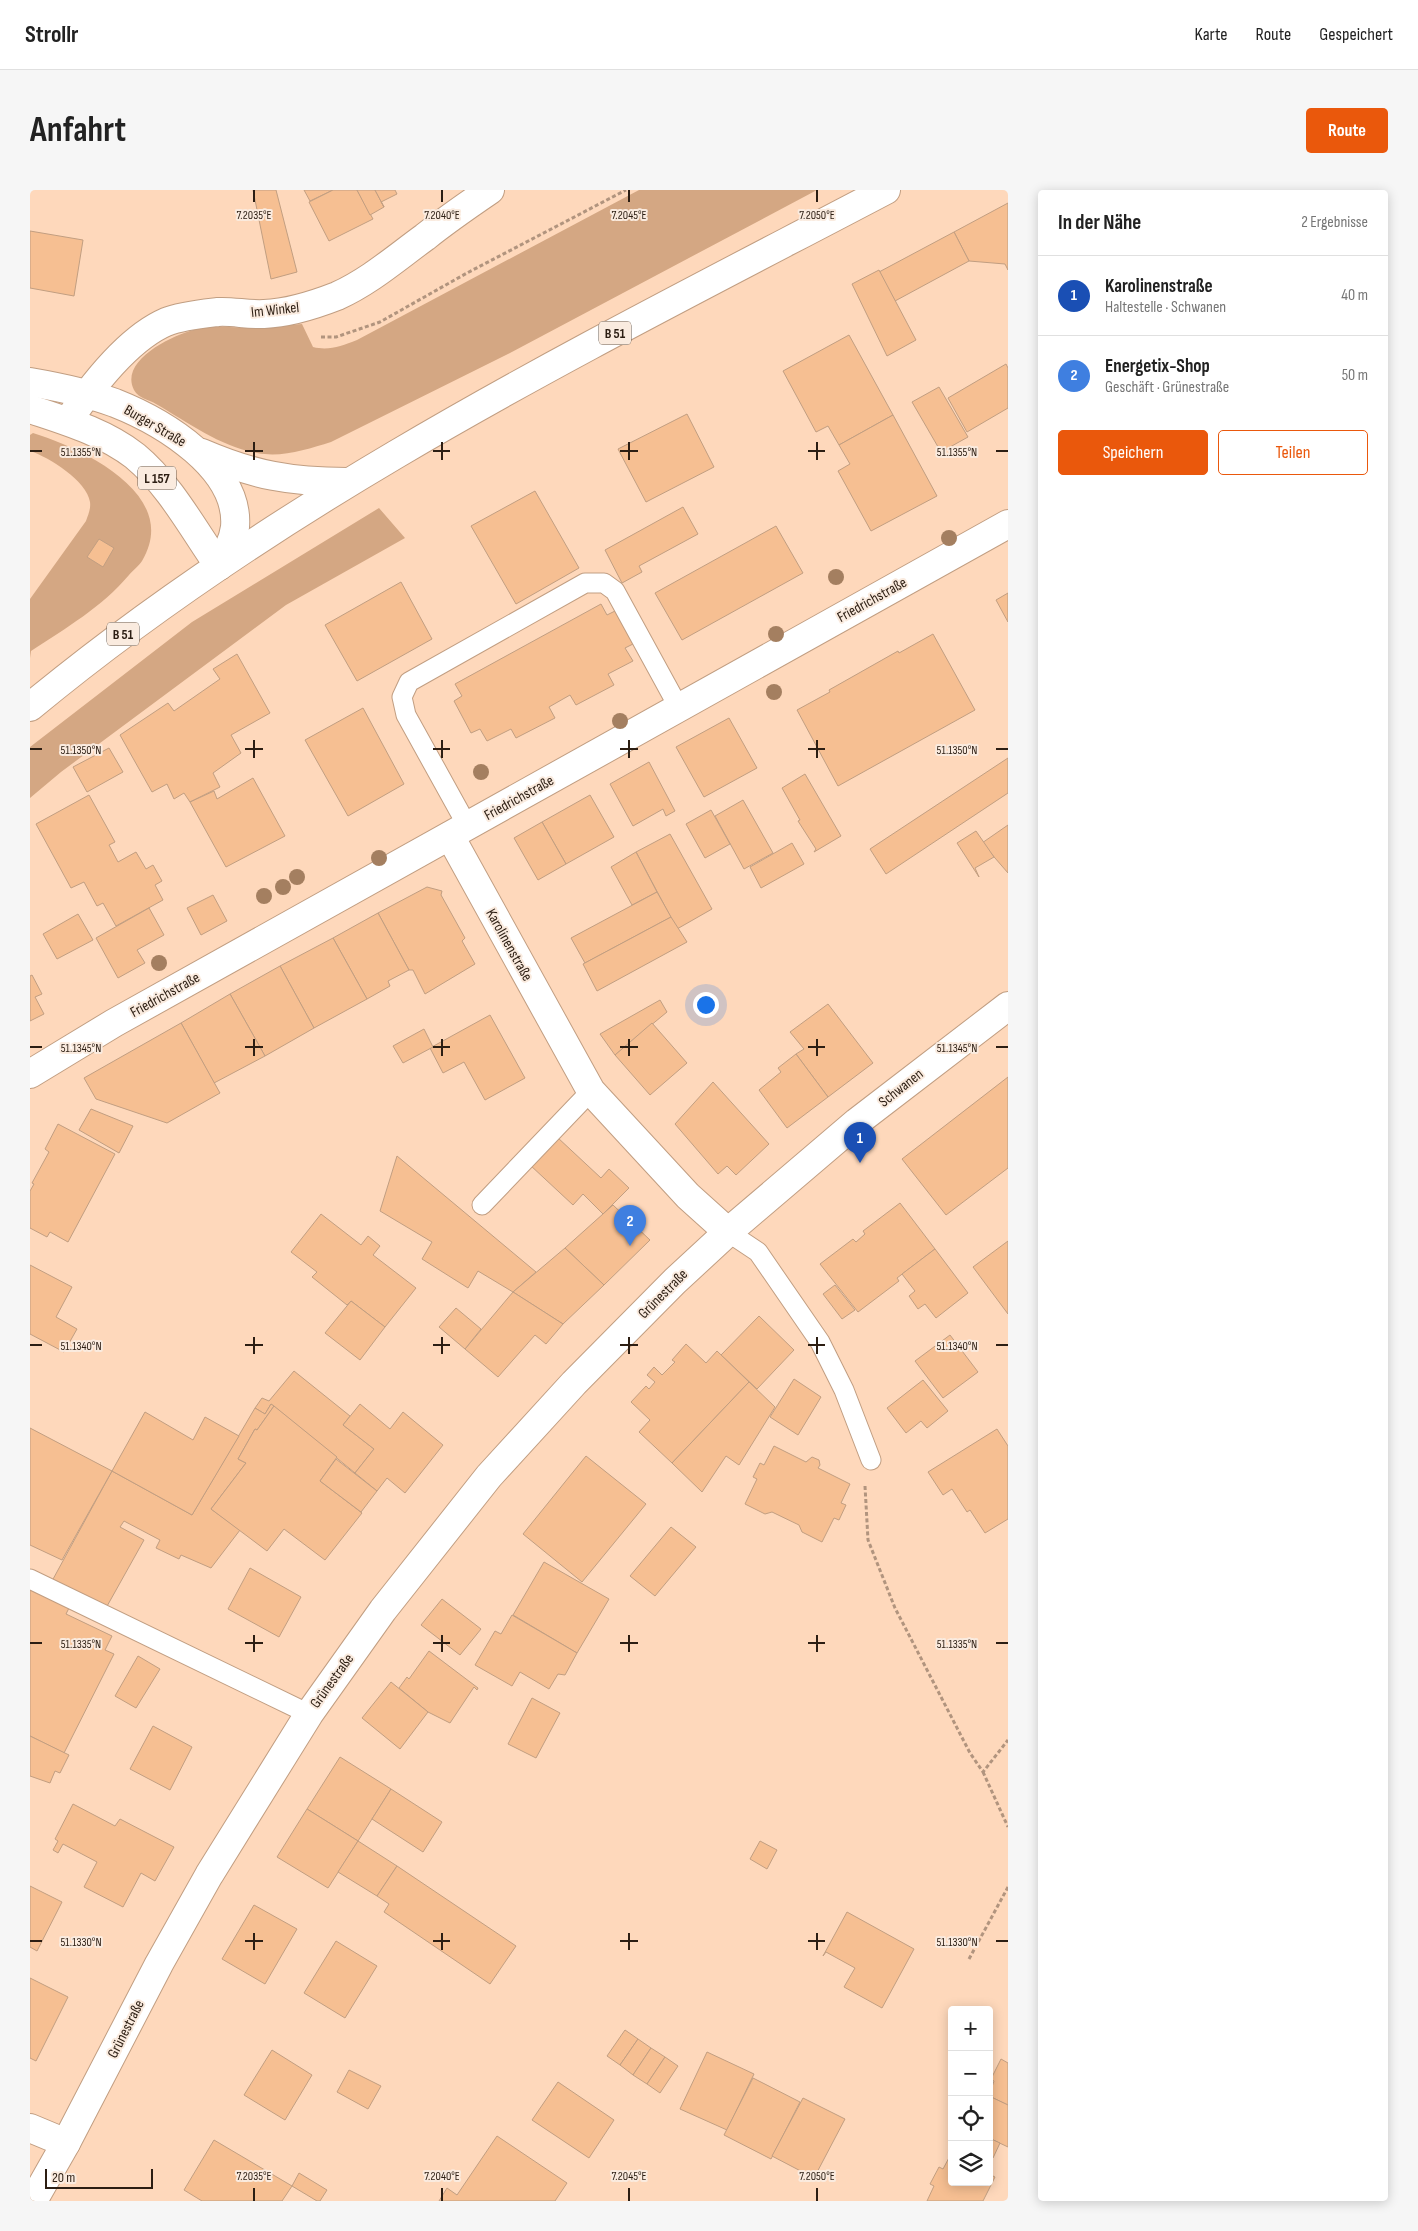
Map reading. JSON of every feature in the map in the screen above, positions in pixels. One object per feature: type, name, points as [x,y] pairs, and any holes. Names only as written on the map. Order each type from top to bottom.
[{"type":"street","name":"Im Winkel","points":[[68,421],[86,394],[141,338],[166,322],[193,315],[220,312],[263,314],[304,308],[337,296],[372,278],[426,235],[490,190]]},
{"type":"street","name":"B 51","points":[[30,707],[116,640],[219,566],[347,482],[589,346],[886,190]]},
{"type":"street","name":"Burger Straße","points":[[30,382],[86,394],[116,404],[171,432],[196,451],[217,473],[226,487],[234,507],[235,528],[230,548],[219,566]]},
{"type":"street","name":"L 157","points":[[30,409],[68,421],[120,446],[135,456],[154,475],[219,566]]},
{"type":"street","points":[[196,451],[232,466],[269,477],[308,482],[347,482]]},
{"type":"street","name":"Friedrichstraße","points":[[30,1074],[114,1023],[1008,524]]},
{"type":"street","name":"Karolinenstraße","points":[[459,832],[591,1091],[681,1188],[728,1232]]},
{"type":"street","name":"Schwanen","points":[[728,1232],[857,1122],[1008,1006]]},
{"type":"street","name":"Grünestraße","points":[[33,2201],[66,2144],[159,1964],[209,1875],[308,1714],[383,1610],[489,1476],[674,1281],[728,1232]]},
{"type":"street","points":[[30,2128],[66,2144]]},
{"type":"lane","points":[[459,832],[406,715],[402,697],[409,682],[465,649],[584,584],[604,583],[615,591],[680,708]]},
{"type":"lane","points":[[482,1205],[591,1091]]},
{"type":"lane","points":[[728,1232],[758,1252],[820,1342],[844,1390],[872,1460]]},
{"type":"lane","points":[[30,1579],[308,1714]]},
{"type":"path","points":[[304,308],[313,333],[323,338],[336,337],[380,322],[467,273],[626,190]]},
{"type":"path","points":[[872,1460],[864,1477],[868,1540],[896,1608],[966,1744],[983,1772],[1008,1827]]},
{"type":"path","points":[[983,1772],[1008,1740]]},
{"type":"path","points":[[969,1959],[1008,1887]]},
{"type":"shaded area","points":[[639,190],[817,190],[510,353],[331,442],[295,452],[276,454],[243,450],[205,433],[141,397],[134,390],[131,379],[134,369],[140,360],[161,344],[193,330],[209,327],[257,328],[302,324],[313,347],[330,348],[357,340]]},
{"type":"shaded area","points":[[33,433],[76,450],[99,462],[120,477],[138,495],[149,515],[151,537],[142,561],[118,587],[83,616],[31,651],[30,658],[30,599],[86,521],[90,505],[87,494],[75,478],[57,464],[30,451],[30,435]]},
{"type":"shaded area","points":[[379,508],[405,538],[286,605],[61,772],[30,798],[30,747],[192,622]]},
{"type":"building","points":[[253,190],[276,190],[297,272],[271,279]]},
{"type":"building","points":[[304,190],[333,190],[310,201]]},
{"type":"building","points":[[333,190],[357,190],[373,219],[329,241],[309,202]]},
{"type":"building","points":[[357,190],[375,190],[384,207],[370,215]]},
{"type":"building","points":[[375,190],[395,190],[397,194],[381,202]]},
{"type":"building","points":[[1008,203],[1008,270],[1005,264],[969,261],[954,232]]},
{"type":"building","points":[[30,231],[83,240],[74,296],[30,288]]},
{"type":"building","points":[[954,232],[969,261],[895,301],[879,272]]},
{"type":"building","points":[[879,270],[916,340],[887,356],[852,284]]},
{"type":"building","points":[[849,335],[893,415],[839,445],[828,426],[816,432],[783,371]]},
{"type":"building","points":[[1006,364],[1008,368],[1008,408],[967,432],[948,398]]},
{"type":"building","points":[[939,387],[968,437],[941,452],[912,402]]},
{"type":"building","points":[[687,414],[714,467],[646,502],[618,449]]},
{"type":"building","points":[[893,415],[937,496],[871,531],[838,471],[850,464],[839,445]]},
{"type":"building","points":[[535,491],[579,568],[516,604],[471,526]]},
{"type":"building","points":[[683,507],[698,534],[639,566],[642,572],[622,583],[605,550]]},
{"type":"building","points":[[776,526],[803,573],[682,640],[655,593]]},
{"type":"building","points":[[99,539],[114,548],[103,567],[87,557]]},
{"type":"building","points":[[401,582],[432,639],[357,681],[325,625]]},
{"type":"building","points":[[1008,593],[1008,622],[996,600]]},
{"type":"building","points":[[601,604],[607,615],[615,611],[633,644],[625,648],[633,661],[608,674],[614,685],[576,705],[570,695],[549,707],[555,718],[516,738],[511,729],[487,741],[480,729],[471,733],[454,701],[462,696],[455,684]]},
{"type":"building","points":[[933,634],[975,710],[838,786],[797,710],[898,651],[899,653]]},
{"type":"building","points":[[237,654],[270,713],[231,735],[241,753],[213,773],[220,787],[190,802],[184,793],[174,799],[167,784],[152,792],[120,735],[168,703],[174,711],[220,679],[213,669]]},
{"type":"building","points":[[363,708],[404,784],[348,816],[305,740]]},
{"type":"building","points":[[729,718],[757,768],[704,797],[676,747]]},
{"type":"building","points":[[109,748],[123,772],[87,792],[73,767]]},
{"type":"building","points":[[1008,758],[1008,793],[886,874],[870,849]]},
{"type":"building","points":[[649,762],[675,811],[666,816],[663,809],[633,826],[610,784]]},
{"type":"building","points":[[805,774],[841,836],[814,852],[816,849],[798,821],[800,820],[782,788]]},
{"type":"building","points":[[253,778],[285,836],[226,867],[190,802],[214,791],[217,799]]},
{"type":"building","points":[[89,795],[115,842],[109,845],[118,862],[136,852],[146,869],[153,865],[162,881],[155,885],[163,900],[116,926],[103,903],[97,906],[84,882],[71,888],[36,824]]},
{"type":"building","points":[[590,795],[614,837],[566,864],[542,822]]},
{"type":"building","points":[[743,800],[773,853],[744,869],[715,816]]},
{"type":"building","points":[[711,810],[730,844],[705,858],[686,824]]},
{"type":"building","points":[[542,822],[566,864],[538,880],[514,838]]},
{"type":"building","points":[[1008,825],[1008,873],[982,843]]},
{"type":"building","points":[[976,831],[994,857],[975,868],[979,877],[957,843]]},
{"type":"building","points":[[670,834],[712,909],[677,929],[636,852]]},
{"type":"building","points":[[792,843],[804,864],[761,888],[750,867]]},
{"type":"building","points":[[636,852],[657,892],[632,905],[611,867]]},
{"type":"building","points":[[427,887],[442,891],[441,895],[465,938],[462,941],[475,964],[425,994],[413,970],[409,970],[378,913]]},
{"type":"building","points":[[657,892],[671,917],[585,963],[571,938]]},
{"type":"building","points":[[213,895],[227,921],[201,935],[187,908]]},
{"type":"building","points":[[149,908],[164,935],[137,950],[145,963],[118,978],[96,938]]},
{"type":"building","points":[[378,913],[409,970],[388,981],[390,986],[367,999],[333,938]]},
{"type":"building","points":[[78,914],[93,940],[57,959],[43,934]]},
{"type":"building","points":[[671,917],[687,942],[597,991],[583,964]]},
{"type":"building","points":[[333,938],[367,999],[314,1028],[280,966]]},
{"type":"building","points":[[280,966],[314,1028],[265,1056],[230,994]]},
{"type":"building","points":[[32,975],[42,994],[35,997],[44,1014],[30,1021],[30,976]]},
{"type":"building","points":[[230,994],[265,1056],[214,1083],[181,1023]]},
{"type":"building","points":[[660,1000],[667,1012],[615,1055],[600,1034]]},
{"type":"building","points":[[828,1004],[873,1063],[828,1097],[796,1054],[804,1049],[790,1032]]},
{"type":"building","points":[[490,1015],[525,1078],[485,1100],[464,1062],[443,1073],[430,1048]]},
{"type":"building","points":[[181,1023],[220,1093],[167,1123],[96,1099],[84,1078]]},
{"type":"building","points":[[652,1023],[687,1063],[650,1095],[615,1055]]},
{"type":"building","points":[[424,1029],[433,1047],[403,1063],[393,1046]]},
{"type":"building","points":[[796,1054],[828,1097],[787,1128],[759,1090],[781,1072],[778,1068]]},
{"type":"building","points":[[1008,1077],[1008,1168],[946,1215],[902,1159]]},
{"type":"building","points":[[713,1082],[769,1144],[736,1175],[727,1166],[718,1174],[675,1124]]},
{"type":"building","points":[[91,1109],[133,1126],[119,1153],[79,1130]]},
{"type":"building","points":[[58,1124],[115,1154],[68,1242],[50,1232],[47,1237],[30,1228],[30,1191],[34,1184],[32,1183],[49,1152],[45,1149]]},
{"type":"building","points":[[557,1137],[601,1178],[609,1169],[629,1188],[603,1214],[583,1194],[573,1205],[530,1165]]},
{"type":"building","points":[[397,1156],[536,1272],[513,1292],[478,1271],[468,1288],[422,1259],[432,1242],[380,1211]]},
{"type":"building","points":[[900,1203],[935,1249],[897,1278],[899,1281],[858,1312],[820,1264],[853,1239],[856,1242],[865,1234],[863,1231]]},
{"type":"building","points":[[613,1205],[650,1240],[604,1285],[565,1248]]},
{"type":"building","points":[[321,1214],[361,1245],[368,1236],[380,1246],[373,1255],[416,1288],[385,1327],[351,1301],[347,1305],[312,1277],[317,1272],[291,1252]]},
{"type":"building","points":[[1008,1241],[1008,1314],[973,1267]]},
{"type":"building","points":[[565,1248],[604,1285],[563,1324],[513,1292]]},
{"type":"building","points":[[935,1249],[968,1293],[936,1318],[925,1304],[918,1309],[909,1296],[915,1291],[902,1274]]},
{"type":"building","points":[[30,1265],[72,1287],[56,1317],[77,1329],[64,1352],[30,1334]]},
{"type":"building","points":[[835,1285],[855,1310],[842,1319],[823,1294]]},
{"type":"building","points":[[513,1292],[563,1324],[546,1344],[535,1335],[498,1377],[465,1349]]},
{"type":"building","points":[[351,1301],[385,1327],[360,1360],[325,1333]]},
{"type":"building","points":[[456,1308],[481,1329],[465,1349],[439,1327]]},
{"type":"building","points":[[759,1316],[794,1350],[757,1389],[721,1355]]},
{"type":"building","points":[[950,1335],[978,1372],[943,1398],[915,1361]]},
{"type":"building","points":[[686,1344],[706,1363],[717,1351],[749,1382],[672,1463],[639,1432],[650,1420],[631,1402],[646,1386],[649,1389],[655,1382],[647,1375],[654,1367],[662,1375],[675,1362],[672,1360]]},
{"type":"building","points":[[294,1371],[350,1416],[343,1425],[374,1449],[355,1473],[271,1404],[265,1414],[255,1408],[262,1398],[269,1401]]},
{"type":"building","points":[[794,1379],[821,1397],[798,1435],[770,1417]]},
{"type":"building","points":[[923,1380],[948,1411],[927,1428],[921,1421],[906,1433],[887,1408]]},
{"type":"building","points":[[749,1382],[775,1407],[739,1465],[726,1456],[702,1492],[672,1463]]},
{"type":"building","points":[[271,1404],[274,1406],[257,1430],[255,1429],[238,1459],[246,1463],[211,1509],[240,1530],[211,1568],[181,1555],[179,1559],[156,1548],[160,1540],[124,1521],[120,1527],[144,1540],[106,1608],[52,1581],[112,1471],[192,1515],[255,1408],[265,1414]]},
{"type":"building","points":[[360,1404],[390,1429],[403,1412],[443,1445],[405,1493],[387,1478],[377,1491],[355,1473],[374,1449],[343,1425]]},
{"type":"building","points":[[274,1406],[337,1457],[320,1481],[362,1513],[325,1560],[284,1529],[267,1551],[211,1509],[246,1463],[238,1459],[255,1429],[257,1430]]},
{"type":"building","points":[[145,1412],[193,1440],[205,1417],[239,1436],[192,1515],[112,1471]]},
{"type":"building","points":[[30,1428],[112,1471],[62,1560],[30,1545]]},
{"type":"building","points":[[997,1429],[1008,1446],[1008,1519],[985,1533],[970,1510],[967,1512],[952,1489],[943,1495],[928,1472]]},
{"type":"building","points":[[774,1446],[806,1462],[812,1457],[819,1460],[820,1465],[818,1468],[850,1484],[841,1503],[846,1505],[839,1520],[834,1518],[822,1542],[802,1532],[799,1525],[772,1512],[765,1514],[745,1504],[757,1479],[753,1477],[760,1463],[764,1465]]},
{"type":"building","points":[[586,1456],[646,1504],[582,1582],[523,1534]]},
{"type":"building","points":[[336,1459],[377,1491],[361,1512],[320,1481]]},
{"type":"building","points":[[671,1527],[696,1547],[655,1596],[630,1576]]},
{"type":"building","points":[[544,1562],[609,1599],[577,1653],[513,1615]]},
{"type":"building","points":[[250,1568],[301,1597],[279,1637],[228,1609]]},
{"type":"building","points":[[30,1589],[69,1608],[66,1614],[112,1636],[105,1650],[114,1654],[64,1753],[30,1736]]},
{"type":"building","points":[[442,1599],[481,1629],[460,1655],[421,1625]]},
{"type":"building","points":[[512,1615],[577,1653],[565,1675],[558,1674],[549,1689],[520,1672],[512,1686],[475,1665],[495,1631],[501,1634]]},
{"type":"building","points":[[429,1651],[478,1688],[477,1690],[474,1687],[450,1723],[428,1712],[399,1688],[407,1677],[409,1679]]},
{"type":"building","points":[[138,1656],[160,1669],[136,1708],[115,1696]]},
{"type":"building","points":[[391,1682],[428,1712],[400,1749],[362,1718]]},
{"type":"building","points":[[532,1698],[560,1713],[536,1758],[508,1744]]},
{"type":"building","points":[[153,1726],[192,1747],[170,1790],[130,1769]]},
{"type":"building","points":[[30,1736],[69,1755],[60,1773],[55,1771],[50,1783],[30,1776]]},
{"type":"building","points":[[340,1757],[391,1789],[358,1841],[307,1809]]},
{"type":"building","points":[[391,1789],[442,1822],[423,1852],[372,1819]]},
{"type":"building","points":[[73,1804],[115,1826],[120,1819],[174,1847],[155,1881],[141,1873],[123,1907],[84,1887],[97,1862],[63,1844],[58,1853],[53,1850],[58,1841],[55,1839]]},
{"type":"building","points":[[307,1809],[358,1841],[328,1888],[277,1857]]},
{"type":"building","points":[[358,1841],[397,1866],[377,1896],[338,1872]]},
{"type":"building","points":[[760,1841],[777,1850],[767,1869],[750,1859]]},
{"type":"building","points":[[397,1866],[516,1946],[490,1984],[384,1912],[389,1904],[377,1896]]},
{"type":"building","points":[[30,1886],[62,1902],[37,1951],[30,1947]]},
{"type":"building","points":[[254,1905],[297,1929],[265,1984],[222,1959]]},
{"type":"building","points":[[847,1912],[914,1949],[882,2008],[844,1987],[855,1968],[826,1952],[823,1956]]},
{"type":"building","points":[[336,1941],[377,1966],[345,2018],[304,1993]]},
{"type":"building","points":[[30,1978],[68,1997],[36,2061],[30,2058]]},
{"type":"building","points":[[625,2030],[638,2039],[620,2065],[607,2056]]},
{"type":"building","points":[[638,2039],[651,2048],[633,2075],[620,2065]]},
{"type":"building","points":[[651,2048],[665,2057],[647,2084],[633,2075]]},
{"type":"building","points":[[272,2050],[312,2075],[285,2120],[244,2095]]},
{"type":"building","points":[[707,2052],[754,2074],[727,2130],[680,2109]]},
{"type":"building","points":[[665,2057],[678,2066],[660,2093],[647,2084]]},
{"type":"building","points":[[1001,2059],[1008,2063],[1008,2105],[993,2098],[993,2075]]},
{"type":"building","points":[[349,2070],[381,2086],[368,2109],[337,2092]]},
{"type":"building","points":[[753,2078],[800,2102],[771,2159],[724,2135]]},
{"type":"building","points":[[558,2082],[614,2120],[589,2158],[532,2120]]},
{"type":"building","points":[[803,2098],[845,2119],[814,2178],[772,2156]]},
{"type":"building","points":[[993,2098],[1008,2105],[1008,2147],[993,2140]]},
{"type":"building","points":[[497,2136],[567,2183],[555,2201],[439,2201],[447,2188],[457,2195]]},
{"type":"building","points":[[214,2140],[292,2186],[282,2201],[202,2201],[184,2190]]},
{"type":"building","points":[[993,2140],[1000,2143],[993,2158]]},
{"type":"building","points":[[948,2160],[948,2186],[990,2186],[983,2201],[927,2201],[934,2186],[930,2184],[939,2167],[943,2169]]},
{"type":"building","points":[[299,2173],[327,2190],[320,2201],[292,2186]]},
{"type":"place","name":"Karolinenstraße","points":[[860,1163]]},
{"type":"place","name":"Energetix-Shop","points":[[630,1246]]}]
